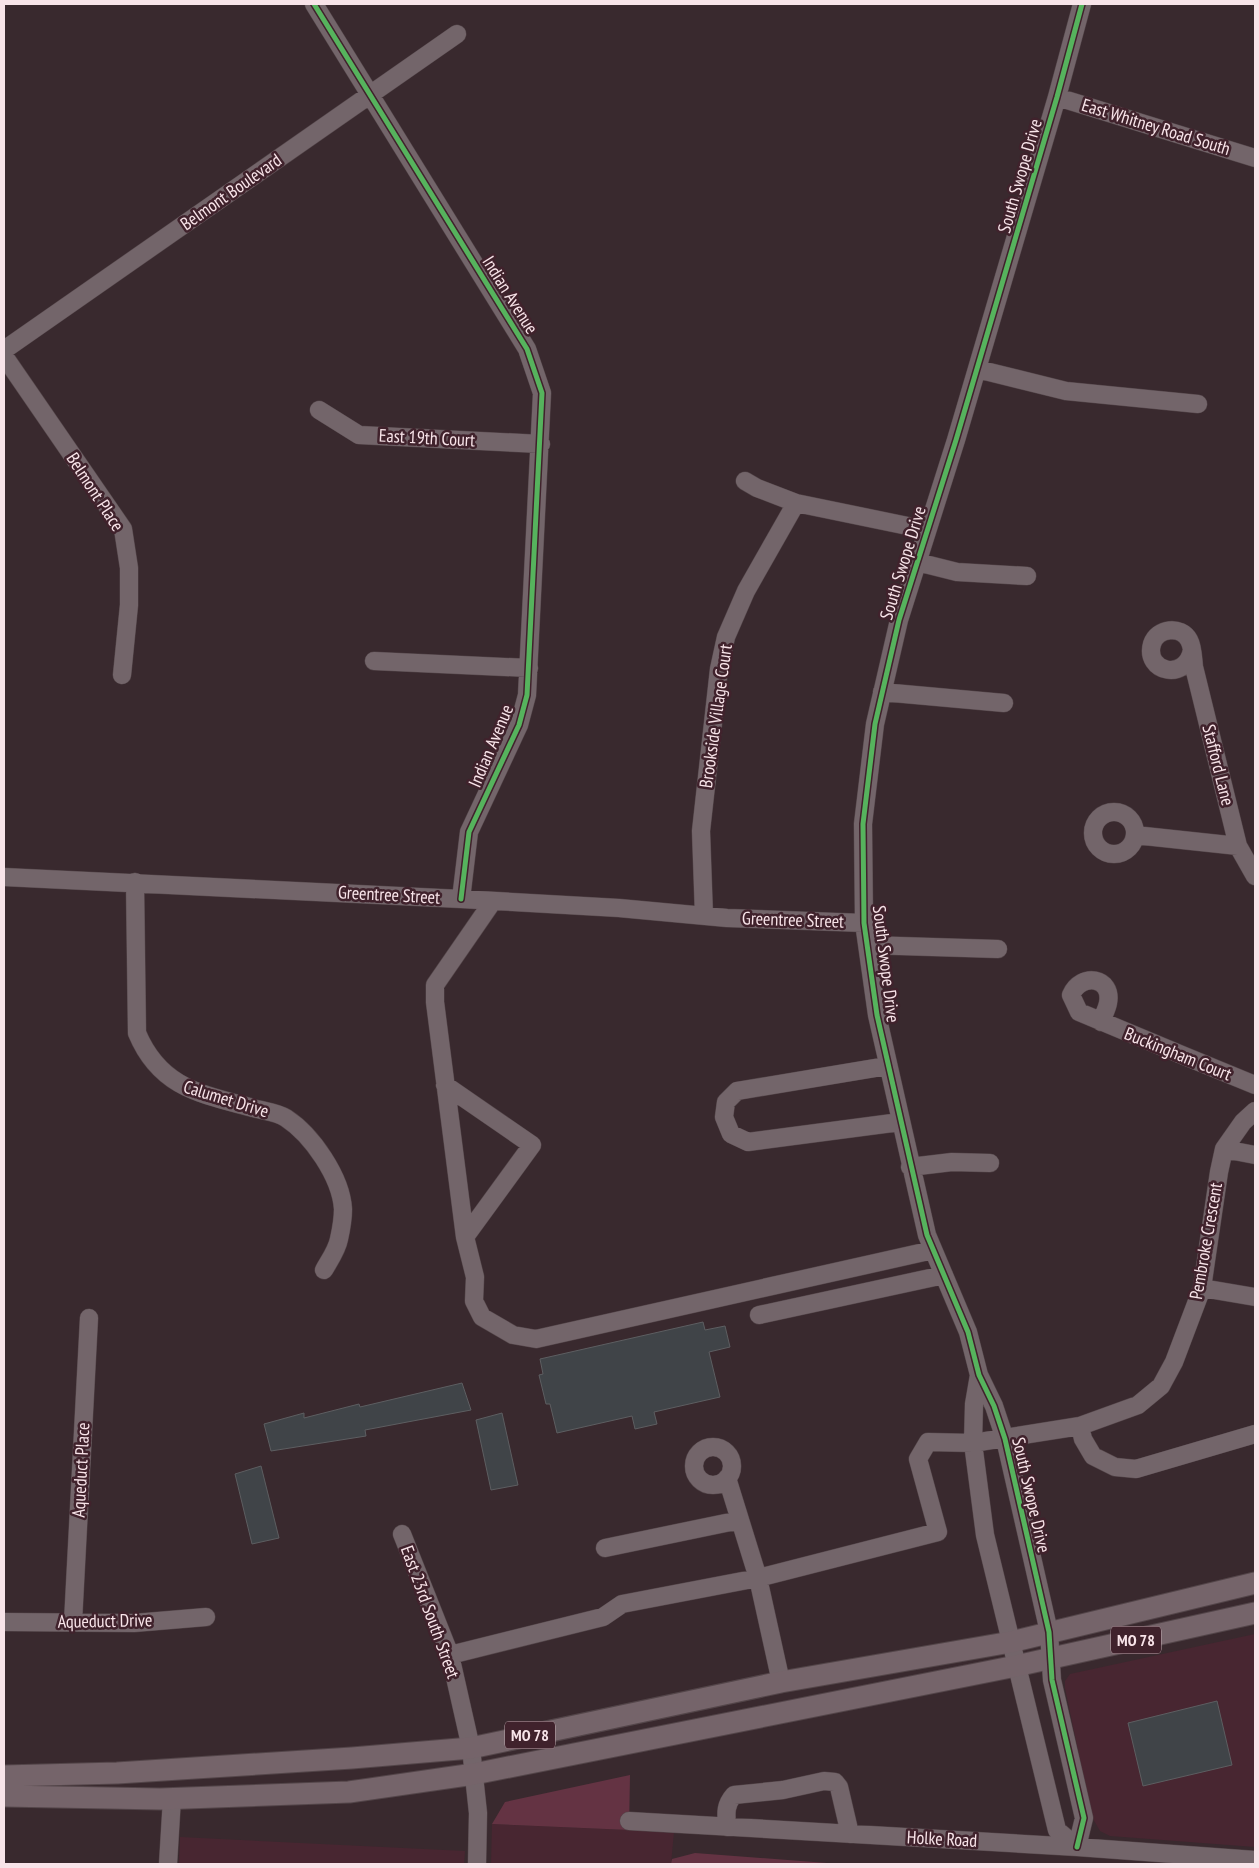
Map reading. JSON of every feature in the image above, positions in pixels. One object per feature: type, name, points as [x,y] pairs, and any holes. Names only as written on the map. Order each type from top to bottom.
[{"type":"main road","name":"MO 78","points":[[4,1776],[117,1774],[471,1748],[781,1682],[1011,1642],[1255,1583]]},
{"type":"main road","name":"MO 78","points":[[4,1796],[172,1798],[349,1792],[474,1774],[1051,1659],[1255,1613]]},
{"type":"street","name":"Indian Avenue","points":[[314,4],[527,350],[542,393],[541,444],[527,695],[519,725],[469,832],[461,899]]},
{"type":"street","name":"South Swope Drive","points":[[979,1375],[974,1404],[973,1443],[985,1535],[1057,1830],[1077,1847],[1084,1818],[1052,1680],[1049,1632],[1005,1439],[994,1406],[979,1375],[968,1332],[927,1235],[877,1015],[864,923],[863,824],[875,724],[899,620],[977,370],[1057,97],[1082,4]]},
{"type":"street","name":"Belmont Boulevard","points":[[4,350],[458,34]]},
{"type":"street","name":"East Whitney Road South","points":[[1057,97],[1255,158]]},
{"type":"street","name":"Belmont Place","points":[[4,356],[123,529],[129,568],[129,605],[122,675]]},
{"type":"street","points":[[977,370],[1066,391],[1198,404]]},
{"type":"street","name":"East 19th Court","points":[[319,410],[359,435],[541,444]]},
{"type":"street","points":[[745,480],[757,488],[796,503],[927,530]]},
{"type":"street","name":"Brookside Village Court","points":[[704,916],[700,831],[719,669],[726,638],[746,591],[796,503]]},
{"type":"street","points":[[917,562],[957,572],[1027,576]]},
{"type":"street","name":"Stafford Lane","points":[[1192,650],[1194,667],[1238,846],[1255,876]]},
{"type":"street","points":[[374,661],[529,668]]},
{"type":"street","points":[[882,692],[1004,704]]},
{"type":"street","points":[[1135,835],[1238,846]]},
{"type":"street","name":"Greentree Street","points":[[4,877],[461,899],[619,908],[704,916],[864,923]]},
{"type":"street","name":"Calumet Drive","points":[[135,882],[137,1034],[158,1068],[176,1083],[198,1093],[285,1117],[314,1143],[333,1173],[343,1209],[339,1241],[324,1270]]},
{"type":"street","points":[[493,901],[435,985],[435,1002],[465,1237],[476,1277],[474,1301],[482,1317],[513,1335],[536,1339],[934,1250]]},
{"type":"street","points":[[867,945],[998,948]]},
{"type":"street","name":"Buckingham Court","points":[[1101,1022],[1255,1086]]},
{"type":"street","points":[[888,1066],[737,1091],[726,1102],[724,1117],[731,1134],[748,1142],[900,1122]]},
{"type":"street","points":[[445,1085],[532,1145],[465,1237]]},
{"type":"street","name":"Pembroke Crescent","points":[[758,1578],[938,1532],[918,1459],[928,1442],[973,1443],[1080,1426],[1138,1405],[1161,1386],[1174,1362],[1202,1288],[1224,1149],[1243,1122],[1255,1111]]},
{"type":"street","points":[[1224,1149],[1255,1155]]},
{"type":"street","points":[[910,1166],[952,1162],[990,1164]]},
{"type":"street","points":[[759,1315],[944,1275]]},
{"type":"street","points":[[1202,1288],[1255,1297]]},
{"type":"street","name":"Aqueduct Place","points":[[73,1622],[89,1318]]},
{"type":"street","points":[[1080,1426],[1082,1440],[1093,1456],[1115,1467],[1136,1469],[1255,1434]]},
{"type":"street","points":[[727,1478],[758,1578],[781,1682]]},
{"type":"street","points":[[605,1548],[740,1520]]},
{"type":"street","name":"East 23rd South Street","points":[[402,1534],[450,1655],[471,1748],[478,1813],[477,1864]]},
{"type":"street","points":[[450,1655],[603,1617],[622,1604],[758,1578]]},
{"type":"street","name":"Aqueduct Drive","points":[[4,1622],[134,1623],[206,1617]]},
{"type":"street","points":[[727,1827],[726,1810],[728,1802],[734,1795],[783,1790],[824,1781],[835,1782],[839,1788],[850,1834]]},
{"type":"street","points":[[168,1864],[172,1798]]},
{"type":"street","name":"Holke Road","points":[[628,1821],[1077,1847],[1255,1860]]},
{"type":"shaded area","points":[[1255,1634],[1255,1847],[1110,1836],[1100,1831],[1092,1817],[1065,1688],[1065,1681],[1070,1674]]},
{"type":"shaded area","points":[[630,1775],[629,1830],[492,1824],[505,1802]]},
{"type":"shaded area","points":[[492,1824],[674,1832],[671,1864],[491,1864]]},
{"type":"shaded area","points":[[180,1837],[465,1851],[464,1864],[179,1864]]},
{"type":"shaded area","points":[[695,1853],[840,1864],[671,1864],[672,1859]]},
{"type":"building","points":[[703,1322],[705,1330],[725,1326],[730,1347],[709,1352],[720,1397],[654,1412],[657,1424],[635,1429],[632,1416],[557,1433],[550,1404],[546,1404],[539,1375],[543,1374],[540,1359]]},
{"type":"building","points":[[462,1383],[471,1410],[365,1430],[366,1436],[271,1451],[264,1424],[304,1413],[304,1418],[359,1404],[360,1407]]},
{"type":"building","points":[[502,1413],[518,1485],[491,1490],[476,1420]]},
{"type":"building","points":[[261,1466],[279,1538],[252,1544],[235,1474]]},
{"type":"building","points":[[1217,1701],[1232,1765],[1143,1786],[1128,1723]]},
{"type":"cycle path","points":[[314,4],[527,349],[542,393],[527,695],[519,725],[469,832],[461,899]]},
{"type":"cycle path","points":[[1077,1847],[1084,1818],[1052,1680],[1049,1632],[1005,1439],[994,1406],[979,1375],[968,1332],[927,1235],[877,1015],[864,923],[863,824],[875,724],[899,620],[956,440],[1057,97],[1082,4]]}]
